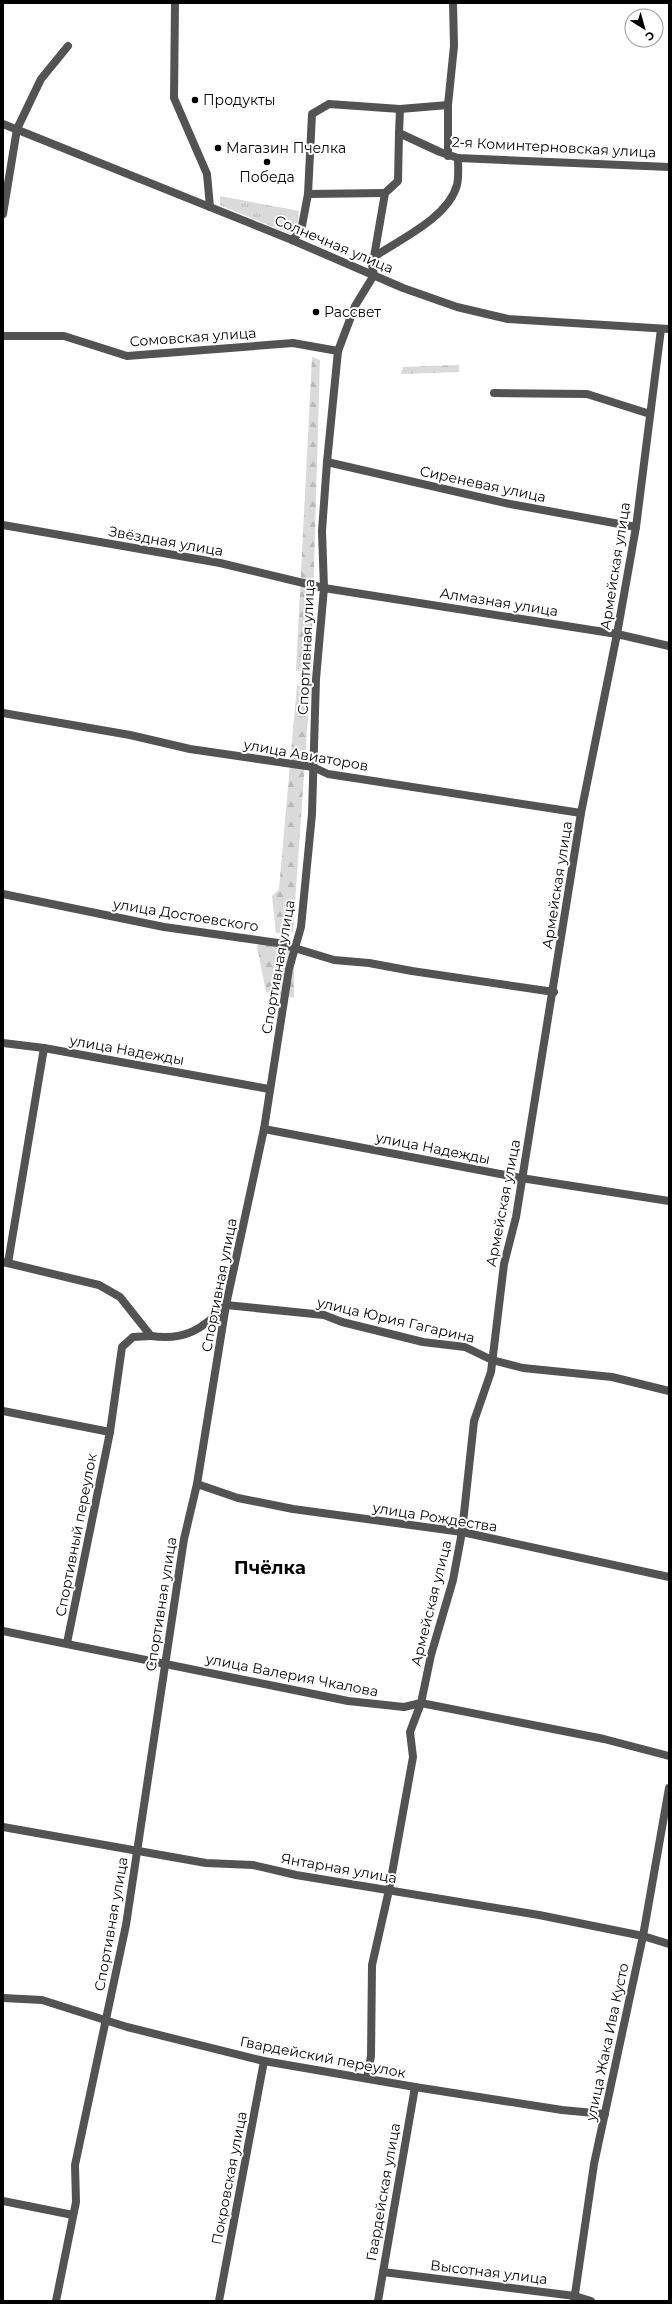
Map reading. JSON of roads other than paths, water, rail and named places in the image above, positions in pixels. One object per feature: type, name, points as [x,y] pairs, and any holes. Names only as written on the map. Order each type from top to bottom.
[{"type":"street","points":[[175,3],[174,98],[207,174],[210,207]]},
{"type":"street","points":[[448,156],[448,105],[454,46],[453,3]]},
{"type":"street","points":[[3,214],[17,129],[41,79],[68,46]]},
{"type":"street","points":[[292,240],[301,231],[308,194],[312,114],[329,104],[400,109],[448,105]]},
{"type":"street","points":[[374,275],[372,265],[385,193],[398,181],[400,109]]},
{"type":"street","name":"Солнечная улица","points":[[3,124],[292,240],[432,299],[508,319],[665,329]]},
{"type":"street","name":"2-я Коминтерновская улица","points":[[399,133],[448,156],[458,158],[669,167]]},
{"type":"street","points":[[374,257],[422,226],[449,203],[457,185],[458,158]]},
{"type":"street","points":[[308,194],[385,193]]},
{"type":"street","name":"Спортивная улица","points":[[56,2301],[76,2202],[75,2165],[126,1925],[184,1538],[197,1484],[226,1305],[264,1129],[289,969],[297,948],[301,927],[312,814],[316,679],[324,588],[322,531],[326,462],[338,351],[355,306],[374,275]]},
{"type":"street","name":"Армейская улица","points":[[367,2078],[371,2056],[372,1965],[389,1890],[413,1757],[410,1732],[421,1703],[431,1655],[453,1580],[462,1532],[474,1421],[491,1372],[504,1264],[516,1217],[521,1178],[554,992],[581,813],[617,634],[636,527],[650,414],[665,329]]},
{"type":"street","name":"Сомовская улица","points":[[3,336],[64,336],[127,356],[293,342],[338,351]]},
{"type":"street","points":[[494,392],[587,394],[650,414]]},
{"type":"street","name":"Сиреневая улица","points":[[326,462],[510,504],[636,527]]},
{"type":"street","name":"Звёздная улица","points":[[3,525],[220,563],[324,588]]},
{"type":"street","name":"Алмазная улица","points":[[324,588],[617,634],[669,646]]},
{"type":"street","name":"улица Авиаторов","points":[[3,713],[130,735],[190,749],[313,767],[328,774],[581,813]]},
{"type":"street","name":"улица Достоевского","points":[[3,894],[164,927],[278,943],[334,960],[369,963],[412,972],[554,992]]},
{"type":"street","name":"улица Надежды","points":[[3,1043],[44,1048],[270,1089]]},
{"type":"street","points":[[44,1048],[6,1263],[99,1285],[120,1297],[151,1336],[168,1338],[191,1333],[214,1318],[226,1305]]},
{"type":"street","name":"улица Надежды","points":[[264,1129],[521,1178],[669,1201]]},
{"type":"street","name":"улица Юрия Гагарина","points":[[226,1305],[324,1315],[342,1322],[423,1342],[465,1347],[492,1360],[523,1368],[612,1377],[669,1391]]},
{"type":"street","name":"Спортивный переулок","points":[[67,1643],[110,1432],[122,1347],[133,1337],[151,1336]]},
{"type":"street","points":[[3,1411],[110,1432]]},
{"type":"street","name":"улица Рождества","points":[[197,1484],[238,1498],[293,1509],[462,1532],[669,1577]]},
{"type":"street","name":"улица Валерия Чкалова","points":[[3,1631],[348,1702],[404,1707],[421,1703],[604,1739],[669,1756]]},
{"type":"street","name":"улица Жака Ива Кусто","points":[[575,2298],[594,2164],[643,1936],[669,1788]]},
{"type":"street","name":"Янтарная улица","points":[[3,1828],[206,1863],[252,1865],[296,1875],[539,1915],[643,1936],[669,1944]]},
{"type":"street","name":"Гвардейский переулок","points":[[3,1998],[42,2000],[106,2020],[264,2061],[367,2078],[415,2088],[562,2110],[605,2114]]},
{"type":"street","name":"Покровская улица","points":[[219,2301],[264,2061]]},
{"type":"street","name":"Гвардейская улица","points":[[378,2301],[415,2088]]},
{"type":"street","points":[[3,2201],[73,2214]]},
{"type":"street","name":"Высотная улица","points":[[383,2272],[591,2301]]},
{"type":"place","name":"Продукты","points":[[195,100]]},
{"type":"place","name":"Магазин Пчелка","points":[[218,148]]},
{"type":"place","name":"Победа","points":[[267,162]]},
{"type":"place","name":"Рассвет","points":[[316,312]]},
{"type":"district","name":"Пчёлка","points":[[270,1568]]}]
